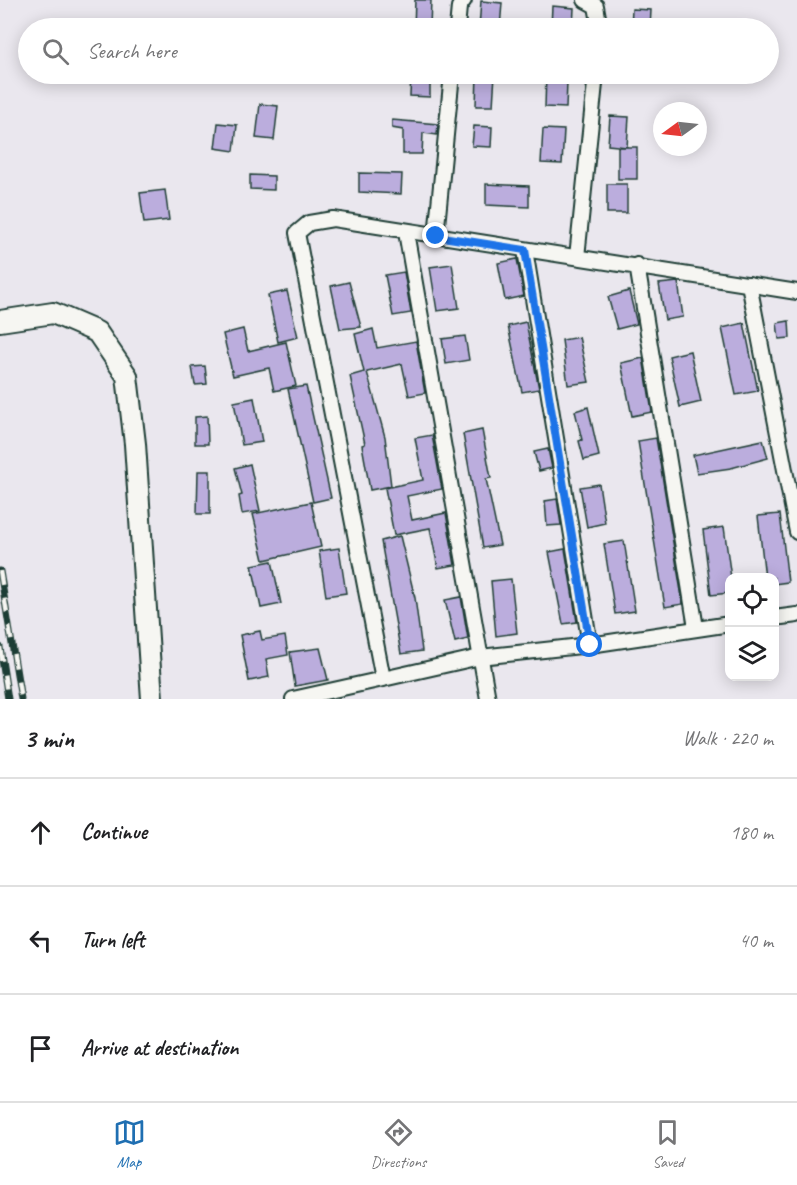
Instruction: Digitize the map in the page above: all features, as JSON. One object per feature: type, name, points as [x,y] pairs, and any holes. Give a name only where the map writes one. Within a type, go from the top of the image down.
[{"type":"main road","points":[[0,321],[53,313],[97,332],[127,376],[135,444],[152,699]]},
{"type":"street","points":[[458,18],[459,7],[464,0]]},
{"type":"street","points":[[585,0],[596,6],[598,18]]},
{"type":"street","points":[[436,236],[451,84]]},
{"type":"street","points":[[577,257],[595,84]]},
{"type":"street","points":[[383,679],[297,233],[309,224],[333,219],[406,232],[637,265],[797,292]]},
{"type":"street","points":[[406,232],[488,699]]},
{"type":"street","points":[[525,250],[590,645]]},
{"type":"street","points":[[637,265],[696,628]]},
{"type":"street","points":[[749,284],[797,532]]},
{"type":"street","points":[[779,617],[797,615]]},
{"type":"street","points":[[293,699],[480,657],[590,645],[725,624]]},
{"type":"building","points":[[415,0],[431,0],[430,18],[414,18]]},
{"type":"building","points":[[481,1],[502,3],[501,18],[480,18]]},
{"type":"building","points":[[552,6],[574,8],[574,18],[551,18]]},
{"type":"building","points":[[632,9],[651,10],[651,18],[632,18]]},
{"type":"building","points":[[411,84],[430,84],[430,97],[410,96]]},
{"type":"building","points":[[477,84],[494,84],[493,106],[476,106]]},
{"type":"building","points":[[546,84],[567,84],[566,108],[545,107]]},
{"type":"building","points":[[260,104],[278,106],[274,140],[256,138]]},
{"type":"building","points":[[610,116],[629,117],[627,147],[608,145]]},
{"type":"building","points":[[392,120],[438,124],[437,135],[423,133],[422,154],[403,154],[403,130],[392,128]]},
{"type":"building","points":[[218,123],[237,125],[234,151],[215,148]]},
{"type":"building","points":[[474,126],[492,127],[491,147],[472,146]]},
{"type":"building","points":[[543,129],[564,130],[562,164],[541,163]]},
{"type":"building","points":[[618,147],[637,147],[637,179],[618,179]]},
{"type":"building","points":[[359,173],[402,174],[401,194],[359,192]]},
{"type":"building","points":[[250,175],[274,176],[274,190],[250,189]]},
{"type":"building","points":[[486,184],[529,186],[529,207],[486,205]]},
{"type":"building","points":[[607,184],[627,184],[627,213],[607,213]]},
{"type":"building","points":[[165,190],[169,220],[144,223],[140,193]]},
{"type":"building","points":[[517,259],[524,296],[505,300],[498,263]]},
{"type":"building","points":[[452,264],[459,308],[437,311],[430,267]]},
{"type":"building","points":[[404,272],[411,313],[393,316],[385,275]]},
{"type":"building","points":[[349,282],[361,327],[340,329],[331,286]]},
{"type":"building","points":[[678,282],[683,317],[665,320],[659,284]]},
{"type":"building","points":[[287,291],[298,337],[278,342],[268,295]]},
{"type":"building","points":[[629,291],[637,324],[617,329],[608,297]]},
{"type":"building","points":[[789,321],[790,338],[779,339],[777,323]]},
{"type":"building","points":[[526,322],[539,389],[522,392],[508,326]]},
{"type":"building","points":[[744,323],[758,391],[736,395],[722,328]]},
{"type":"building","points":[[243,329],[248,351],[286,342],[296,386],[274,391],[269,368],[233,376],[223,334]]},
{"type":"building","points":[[373,329],[377,348],[416,341],[425,393],[409,396],[402,364],[367,372],[385,437],[391,486],[370,490],[362,445],[365,444],[350,376],[364,372],[355,334]]},
{"type":"building","points":[[465,336],[469,360],[446,364],[442,339]]},
{"type":"building","points":[[579,337],[589,382],[568,385],[562,340]]},
{"type":"building","points":[[690,351],[701,402],[680,407],[669,356]]},
{"type":"building","points":[[643,358],[652,412],[632,416],[621,363]]},
{"type":"building","points":[[205,366],[207,384],[195,385],[192,367]]},
{"type":"building","points":[[306,386],[331,498],[313,502],[288,389]]},
{"type":"building","points":[[254,398],[262,442],[242,445],[234,402]]},
{"type":"building","points":[[588,407],[599,456],[584,460],[575,411]]},
{"type":"building","points":[[207,416],[208,444],[195,444],[195,417]]},
{"type":"building","points":[[482,430],[491,478],[486,479],[500,545],[483,548],[463,434]]},
{"type":"building","points":[[432,435],[442,489],[407,496],[412,520],[446,513],[455,565],[438,568],[430,528],[394,535],[385,488],[423,480],[415,438]]},
{"type":"building","points":[[656,438],[683,604],[665,607],[638,441]]},
{"type":"building","points":[[763,440],[768,458],[731,468],[697,473],[693,455]]},
{"type":"building","points":[[548,449],[552,468],[539,471],[534,452]]},
{"type":"building","points":[[250,464],[260,511],[242,514],[239,496],[242,495],[235,468]]},
{"type":"building","points":[[198,471],[210,471],[210,514],[197,514]]},
{"type":"building","points":[[599,484],[605,523],[587,527],[580,487]]},
{"type":"building","points":[[557,499],[561,525],[547,526],[545,501]]},
{"type":"building","points":[[311,502],[321,547],[264,560],[253,514]]},
{"type":"building","points":[[780,514],[788,582],[779,583],[779,573],[764,573],[758,516]]},
{"type":"building","points":[[724,527],[730,573],[725,573],[725,593],[711,595],[703,530]]},
{"type":"building","points":[[400,536],[415,598],[422,651],[401,654],[381,541]]},
{"type":"building","points":[[624,541],[635,611],[615,614],[604,544]]},
{"type":"building","points":[[339,548],[346,593],[326,596],[319,551]]},
{"type":"building","points":[[565,549],[577,622],[563,624],[549,552]]},
{"type":"building","points":[[272,561],[281,604],[261,608],[252,565]]},
{"type":"building","points":[[511,579],[517,633],[496,636],[491,581]]},
{"type":"building","points":[[461,597],[468,639],[455,642],[445,600]]},
{"type":"building","points":[[260,631],[262,640],[285,636],[288,655],[266,659],[269,677],[249,681],[240,635]]},
{"type":"building","points":[[320,648],[328,680],[295,686],[290,652]]},
{"type":"railway","points":[[0,571],[21,699]]},
{"type":"railway","points":[[0,647],[8,699]]},
{"type":"route","points":[[436,236],[525,250],[590,645]]}]
